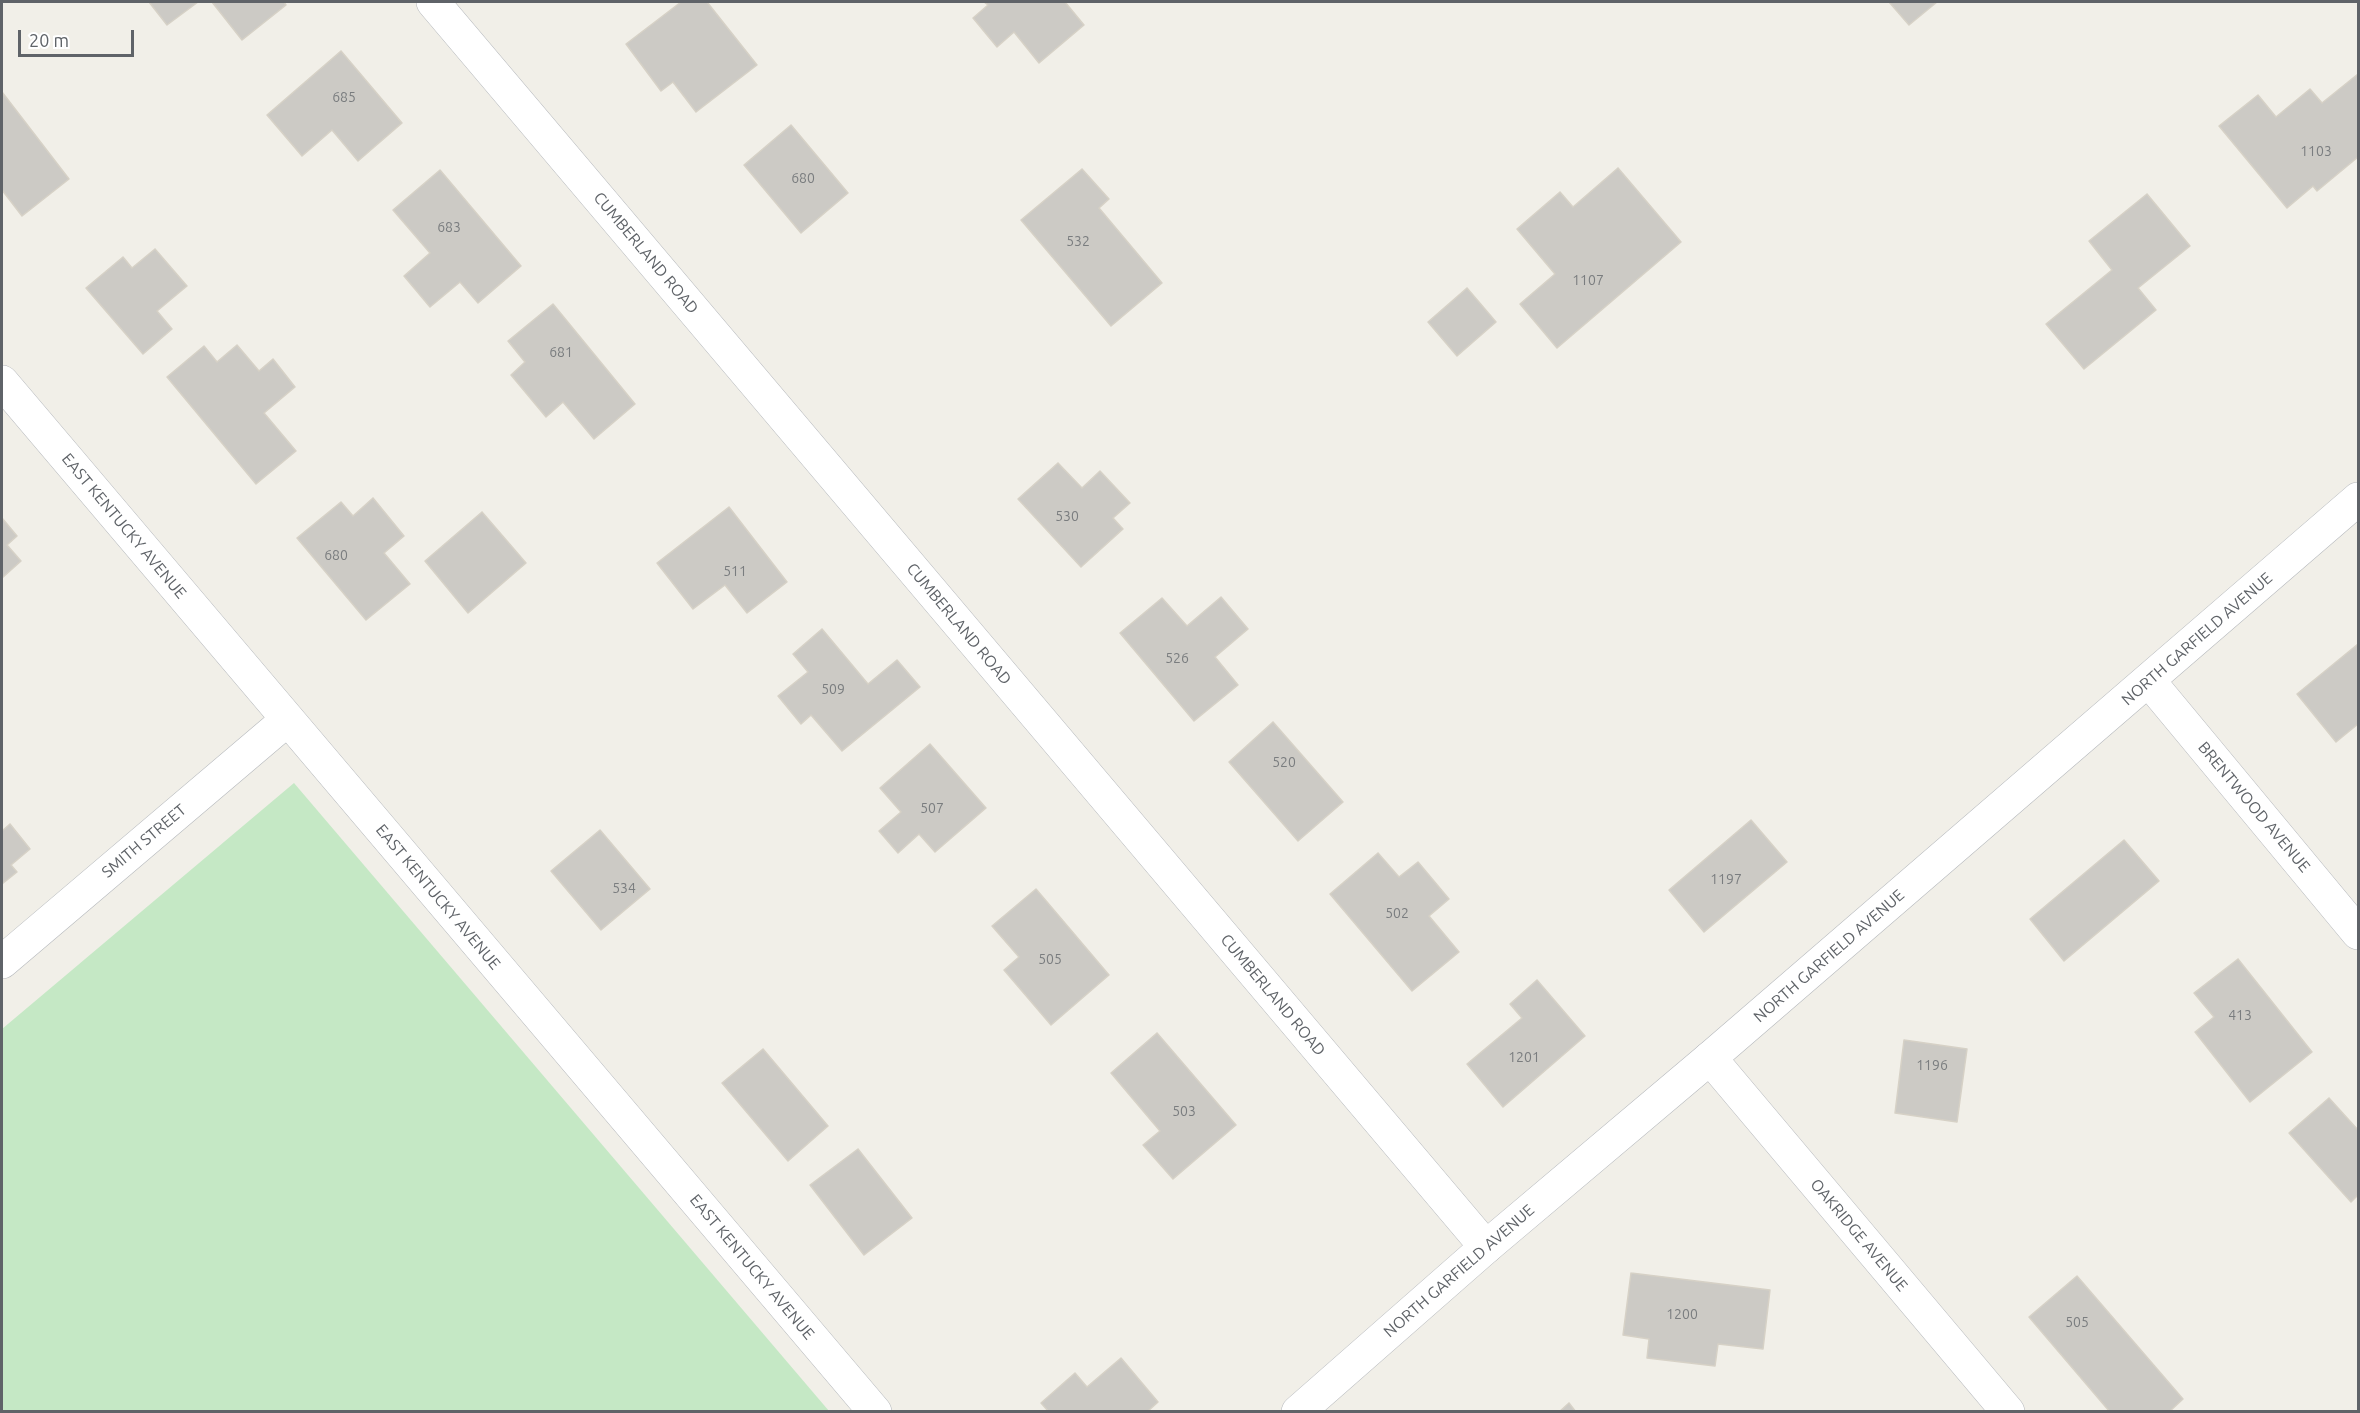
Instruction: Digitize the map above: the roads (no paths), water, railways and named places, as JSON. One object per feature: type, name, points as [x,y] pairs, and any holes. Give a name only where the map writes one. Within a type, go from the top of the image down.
[{"type":"street","name":"CUMBERLAND ROAD","points":[[433,2],[1486,1247]]},
{"type":"street","name":"EAST KENTUCKY AVENUE","points":[[2,382],[874,1412]]},
{"type":"street","name":"NORTH GARFIELD AVENUE","points":[[1298,1412],[1486,1247],[2149,681],[2358,498]]},
{"type":"street","name":"BRENTWOOD AVENUE","points":[[2149,681],[2358,933]]},
{"type":"street","name":"SMITH STREET","points":[[2,962],[287,720]]},
{"type":"street","name":"OAKRIDGE AVENUE","points":[[1710,1058],[2008,1412]]}]
